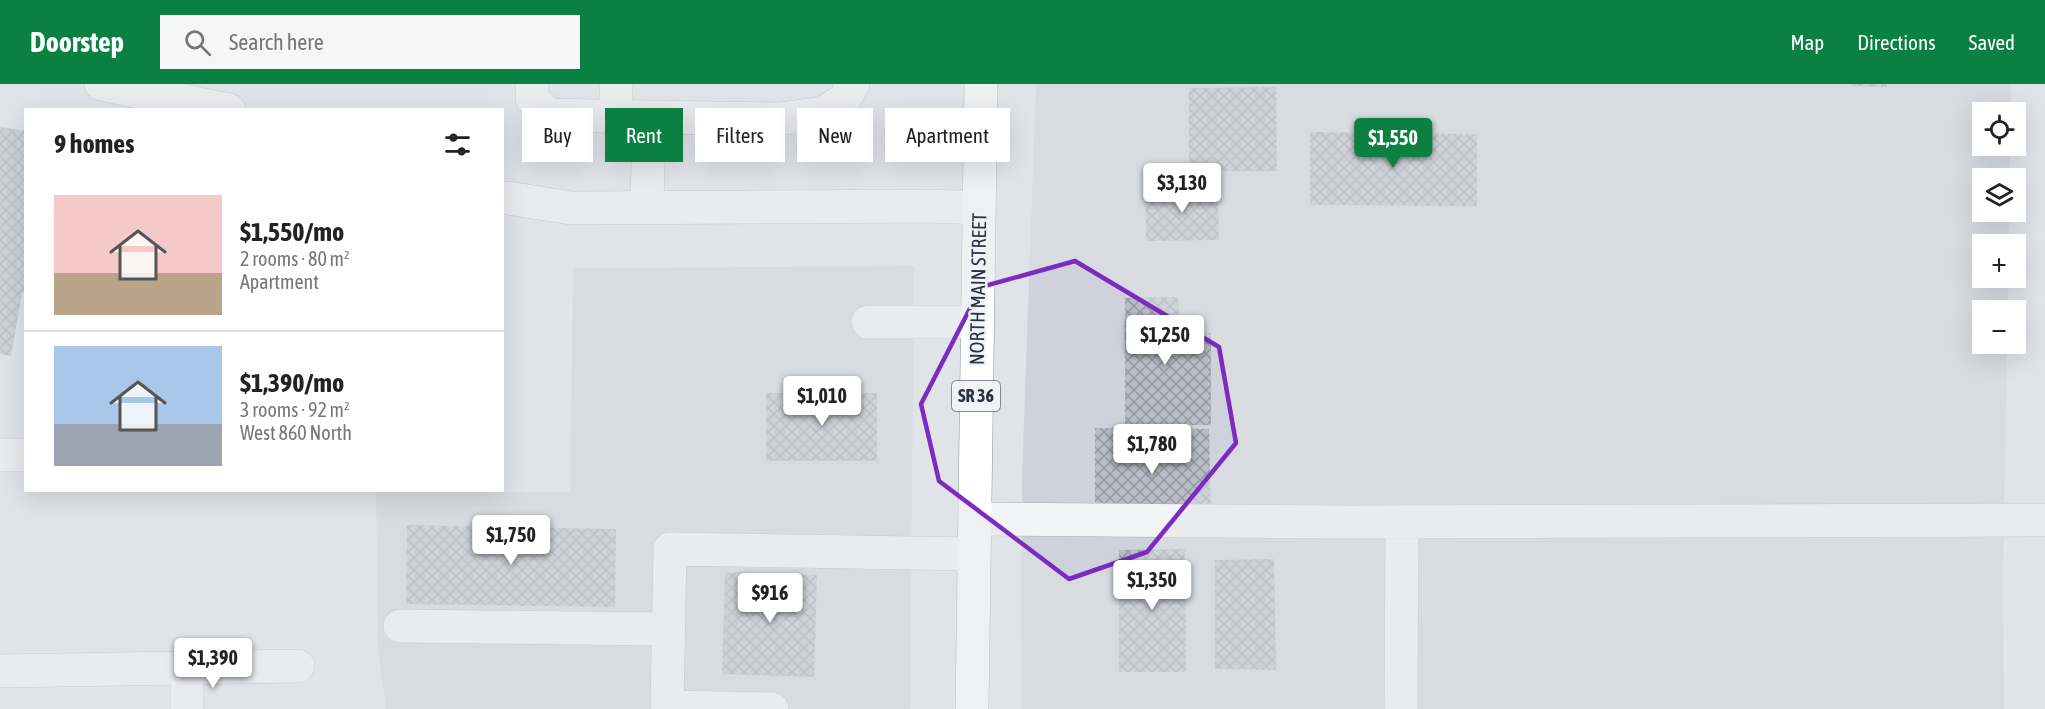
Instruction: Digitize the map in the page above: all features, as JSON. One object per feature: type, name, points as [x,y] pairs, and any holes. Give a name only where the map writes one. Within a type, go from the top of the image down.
[{"type":"highway","name":"NORTH MAIN STREET","points":[[972,709],[981,84]]},
{"type":"street","points":[[101,84],[219,108]]},
{"type":"street","points":[[532,84],[532,99],[548,115],[616,100],[632,108]]},
{"type":"street","points":[[683,118],[779,119],[824,113],[845,99],[853,84]]},
{"type":"street","points":[[647,208],[648,162]]},
{"type":"street","points":[[504,206],[979,208]]},
{"type":"street","points":[[868,322],[977,322]]},
{"type":"street","points":[[0,455],[24,455]]},
{"type":"street","points":[[975,519],[1402,522],[2045,520]]},
{"type":"street","points":[[1401,709],[1402,522]]},
{"type":"street","points":[[772,709],[667,707],[670,549],[974,554]]},
{"type":"street","points":[[400,626],[668,629]]},
{"type":"street","points":[[0,671],[298,666]]},
{"type":"street","points":[[187,668],[187,709]]},
{"type":"highlighted area","points":[[1075,261],[1219,347],[1236,443],[1147,552],[1069,579],[939,481],[921,404],[981,287]]},
{"type":"shaded area","points":[[1036,84],[2011,84],[2011,102],[1972,102],[1972,156],[2010,156],[2010,168],[1972,168],[1972,222],[2009,222],[2009,234],[1972,234],[1972,288],[2008,288],[2008,300],[1972,300],[1972,354],[2007,354],[2003,582],[2004,709],[1021,709],[1022,478]]},
{"type":"shaded area","points":[[914,266],[910,709],[386,709],[378,648],[376,492],[570,492],[573,268]]},
{"type":"building","points":[[1851,84],[1887,84],[1887,87],[1851,86]]},
{"type":"building","points":[[1276,87],[1277,171],[1189,171],[1189,88]]},
{"type":"building","points":[[0,127],[24,131],[24,293],[22,293],[11,356],[0,354]]},
{"type":"building","points":[[1310,132],[1477,134],[1477,206],[1310,205]]},
{"type":"building","points":[[1145,187],[1218,187],[1219,240],[1146,241]]},
{"type":"building","points":[[1178,297],[1180,331],[1211,333],[1211,425],[1125,425],[1125,298]]},
{"type":"building","points":[[766,393],[877,393],[877,461],[766,461]]},
{"type":"building","points":[[1095,428],[1209,429],[1211,521],[1095,520]]},
{"type":"building","points":[[407,525],[616,529],[615,607],[406,604]]},
{"type":"building","points":[[1185,549],[1186,672],[1119,672],[1119,550]]},
{"type":"building","points":[[1274,559],[1276,670],[1215,669],[1215,560]]},
{"type":"building","points":[[725,572],[817,575],[814,677],[722,674]]}]
